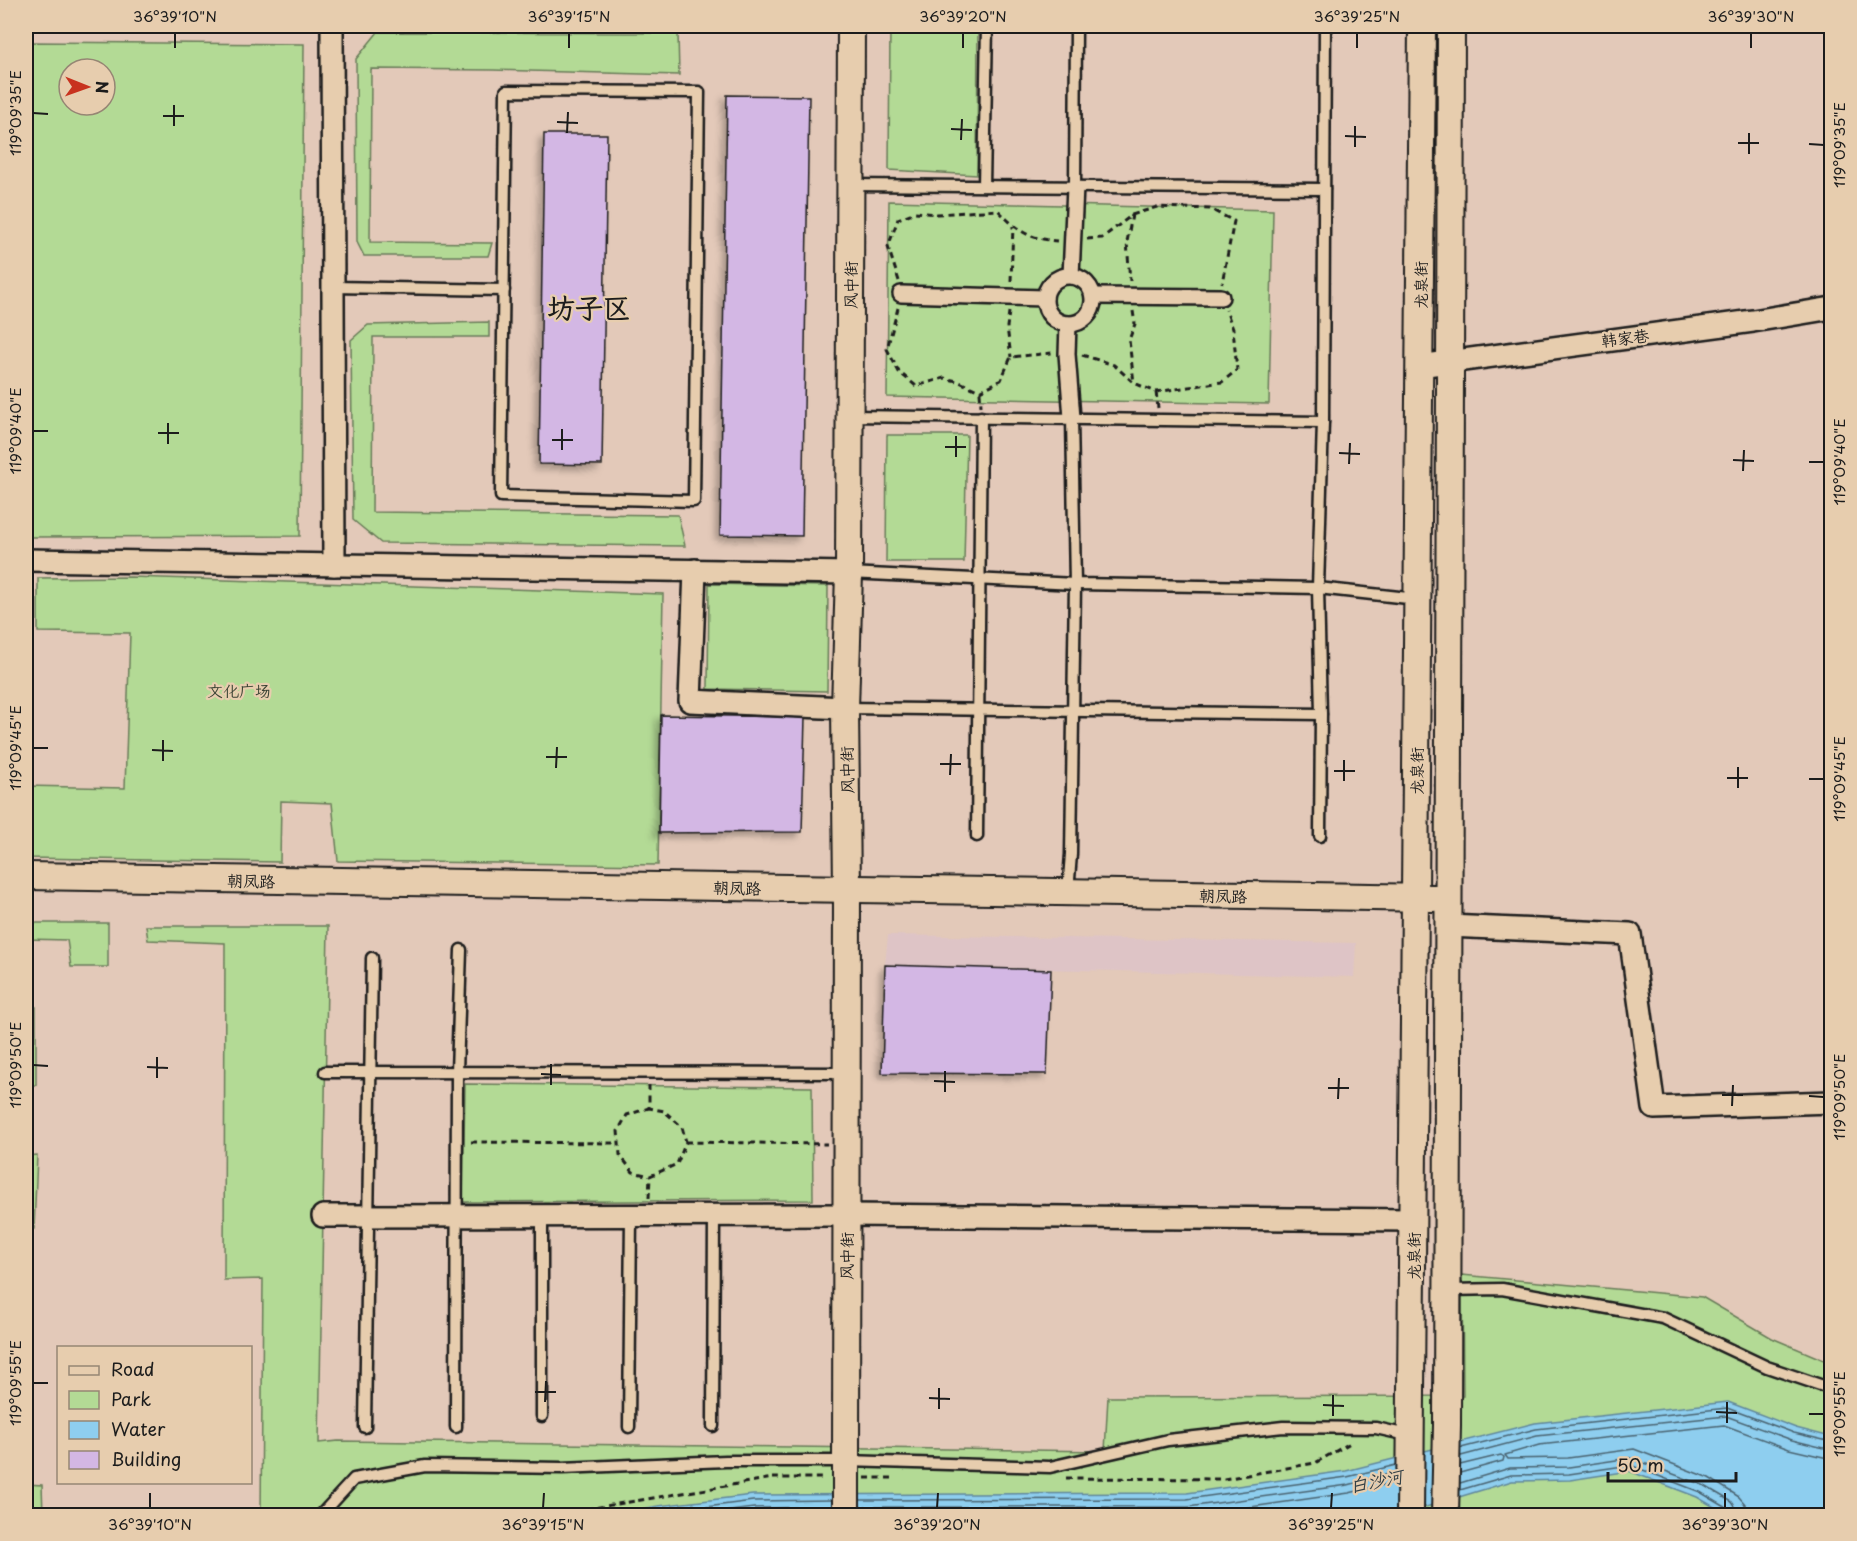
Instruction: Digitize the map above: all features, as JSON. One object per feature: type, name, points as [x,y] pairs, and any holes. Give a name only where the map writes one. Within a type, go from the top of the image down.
[{"type":"street","points":[[332,26],[334,565]]},
{"type":"street","name":"风中街","points":[[846,1515],[845,708],[849,573],[851,26]]},
{"type":"street","name":"龙泉街","points":[[1410,1515],[1422,26]]},
{"type":"street","name":"龙泉街","points":[[1445,1515],[1448,1290],[1451,26]]},
{"type":"street","points":[[1071,276],[1075,187]]},
{"type":"street","points":[[1071,276],[1086,282],[1093,296],[1093,303],[1082,321],[1068,324],[1054,318],[1046,306],[1045,298],[1047,290],[1057,279],[1071,276]]},
{"type":"street","points":[[901,294],[1045,298]]},
{"type":"street","points":[[1093,296],[1221,297]]},
{"type":"street","name":"韩家巷","points":[[1419,366],[1450,360],[1754,321],[1832,308]]},
{"type":"street","points":[[1068,324],[1067,354],[1072,417]]},
{"type":"street","points":[[26,560],[849,573]]},
{"type":"street","points":[[695,570],[690,701],[845,708]]},
{"type":"street","name":"朝凤路","points":[[26,876],[1448,898]]},
{"type":"street","points":[[1448,926],[1630,934],[1654,1108],[1832,1102]]},
{"type":"street","points":[[323,1216],[846,1215],[1413,1220]]},
{"type":"lane","points":[[984,186],[987,26]]},
{"type":"lane","points":[[1075,187],[1076,26]]},
{"type":"lane","points":[[1320,836],[1321,714],[1318,588],[1323,422],[1325,26]]},
{"type":"lane","points":[[506,91],[699,92],[694,501],[501,495],[504,290],[506,91]]},
{"type":"lane","points":[[850,185],[1324,189]]},
{"type":"lane","points":[[333,287],[504,290]]},
{"type":"lane","points":[[849,416],[1072,417],[1323,422]]},
{"type":"lane","points":[[977,836],[981,417]]},
{"type":"lane","points":[[1068,892],[1071,854],[1075,584],[1072,417]]},
{"type":"lane","points":[[849,573],[1075,584],[1318,588],[1418,598]]},
{"type":"lane","points":[[845,708],[1321,714]]},
{"type":"lane","points":[[456,1428],[455,1215],[461,950]]},
{"type":"lane","points":[[365,1427],[372,958]]},
{"type":"lane","points":[[325,1072],[847,1073]]},
{"type":"lane","points":[[542,1215],[542,1416]]},
{"type":"lane","points":[[629,1427],[631,1215]]},
{"type":"lane","points":[[713,1426],[714,1215]]},
{"type":"lane","points":[[1448,1290],[1502,1288],[1663,1318],[1767,1367],[1832,1389]]},
{"type":"lane","points":[[320,1515],[354,1479],[425,1466],[562,1468],[726,1461],[1050,1467],[1168,1440],[1283,1427],[1376,1428],[1412,1437]]},
{"type":"path","points":[[648,1071],[649,1108]]},
{"type":"path","points":[[649,1108],[664,1111],[682,1127],[686,1142],[677,1164],[650,1176],[633,1172],[620,1155],[618,1131],[627,1115],[649,1108]]},
{"type":"path","points":[[464,1142],[619,1143]]},
{"type":"path","points":[[686,1142],[847,1144]]},
{"type":"shaded area","points":[[888,935],[1356,943],[1354,977],[885,965]]},
{"type":"green space","points":[[890,26],[978,26],[977,175],[889,170]]},
{"type":"green space","points":[[378,32],[678,33],[679,75],[371,69],[370,242],[492,243],[488,256],[364,256],[357,242],[356,59]]},
{"type":"green space","points":[[26,42],[304,44],[300,536],[26,537]]},
{"type":"green space","points":[[889,201],[1273,210],[1269,404],[887,397]]},
{"type":"green space","points":[[489,322],[489,337],[373,337],[372,512],[678,515],[685,546],[381,543],[353,520],[351,340],[368,325]]},
{"type":"green space","points":[[887,435],[967,435],[964,562],[886,562]]},
{"type":"green space","name":"文化广场","points":[[131,577],[663,594],[658,865],[338,861],[332,803],[281,801],[280,862],[26,858],[26,786],[125,788],[130,633],[38,632],[38,578]]},
{"type":"green space","points":[[709,584],[828,586],[827,691],[708,689]]},
{"type":"green space","points":[[26,923],[108,923],[108,967],[71,967],[67,940],[26,939]]},
{"type":"green space","points":[[146,926],[328,926],[319,1443],[338,1441],[1105,1451],[1108,1397],[1463,1396],[1462,1275],[1702,1297],[1772,1338],[1831,1363],[1831,1515],[261,1515],[263,1279],[224,1280],[225,943],[148,940]]},
{"type":"green space","points":[[26,1007],[36,1007],[36,1085],[26,1085]]},
{"type":"green space","points":[[465,1084],[812,1087],[813,1200],[463,1202]]},
{"type":"green space","points":[[37,1155],[34,1229],[26,1229],[26,1156]]},
{"type":"green space","points":[[26,1484],[42,1485],[43,1515],[26,1515]]},
{"type":"water","name":"白沙河","points":[[1728,1402],[1796,1428],[1831,1437],[1831,1515],[1728,1515],[1697,1497],[1629,1471],[1570,1480],[1512,1481],[1396,1516],[600,1516],[658,1506],[753,1495],[1187,1493],[1346,1471],[1535,1423]]},
{"type":"building","points":[[727,95],[809,96],[802,536],[720,535]]},
{"type":"building","points":[[544,134],[607,134],[602,465],[539,464]]},
{"type":"building","points":[[661,715],[805,717],[802,832],[659,833]]},
{"type":"building","points":[[885,965],[1051,970],[1047,1074],[882,1073]]},
{"type":"district","name":"坊子区","points":[[589,306]]}]
